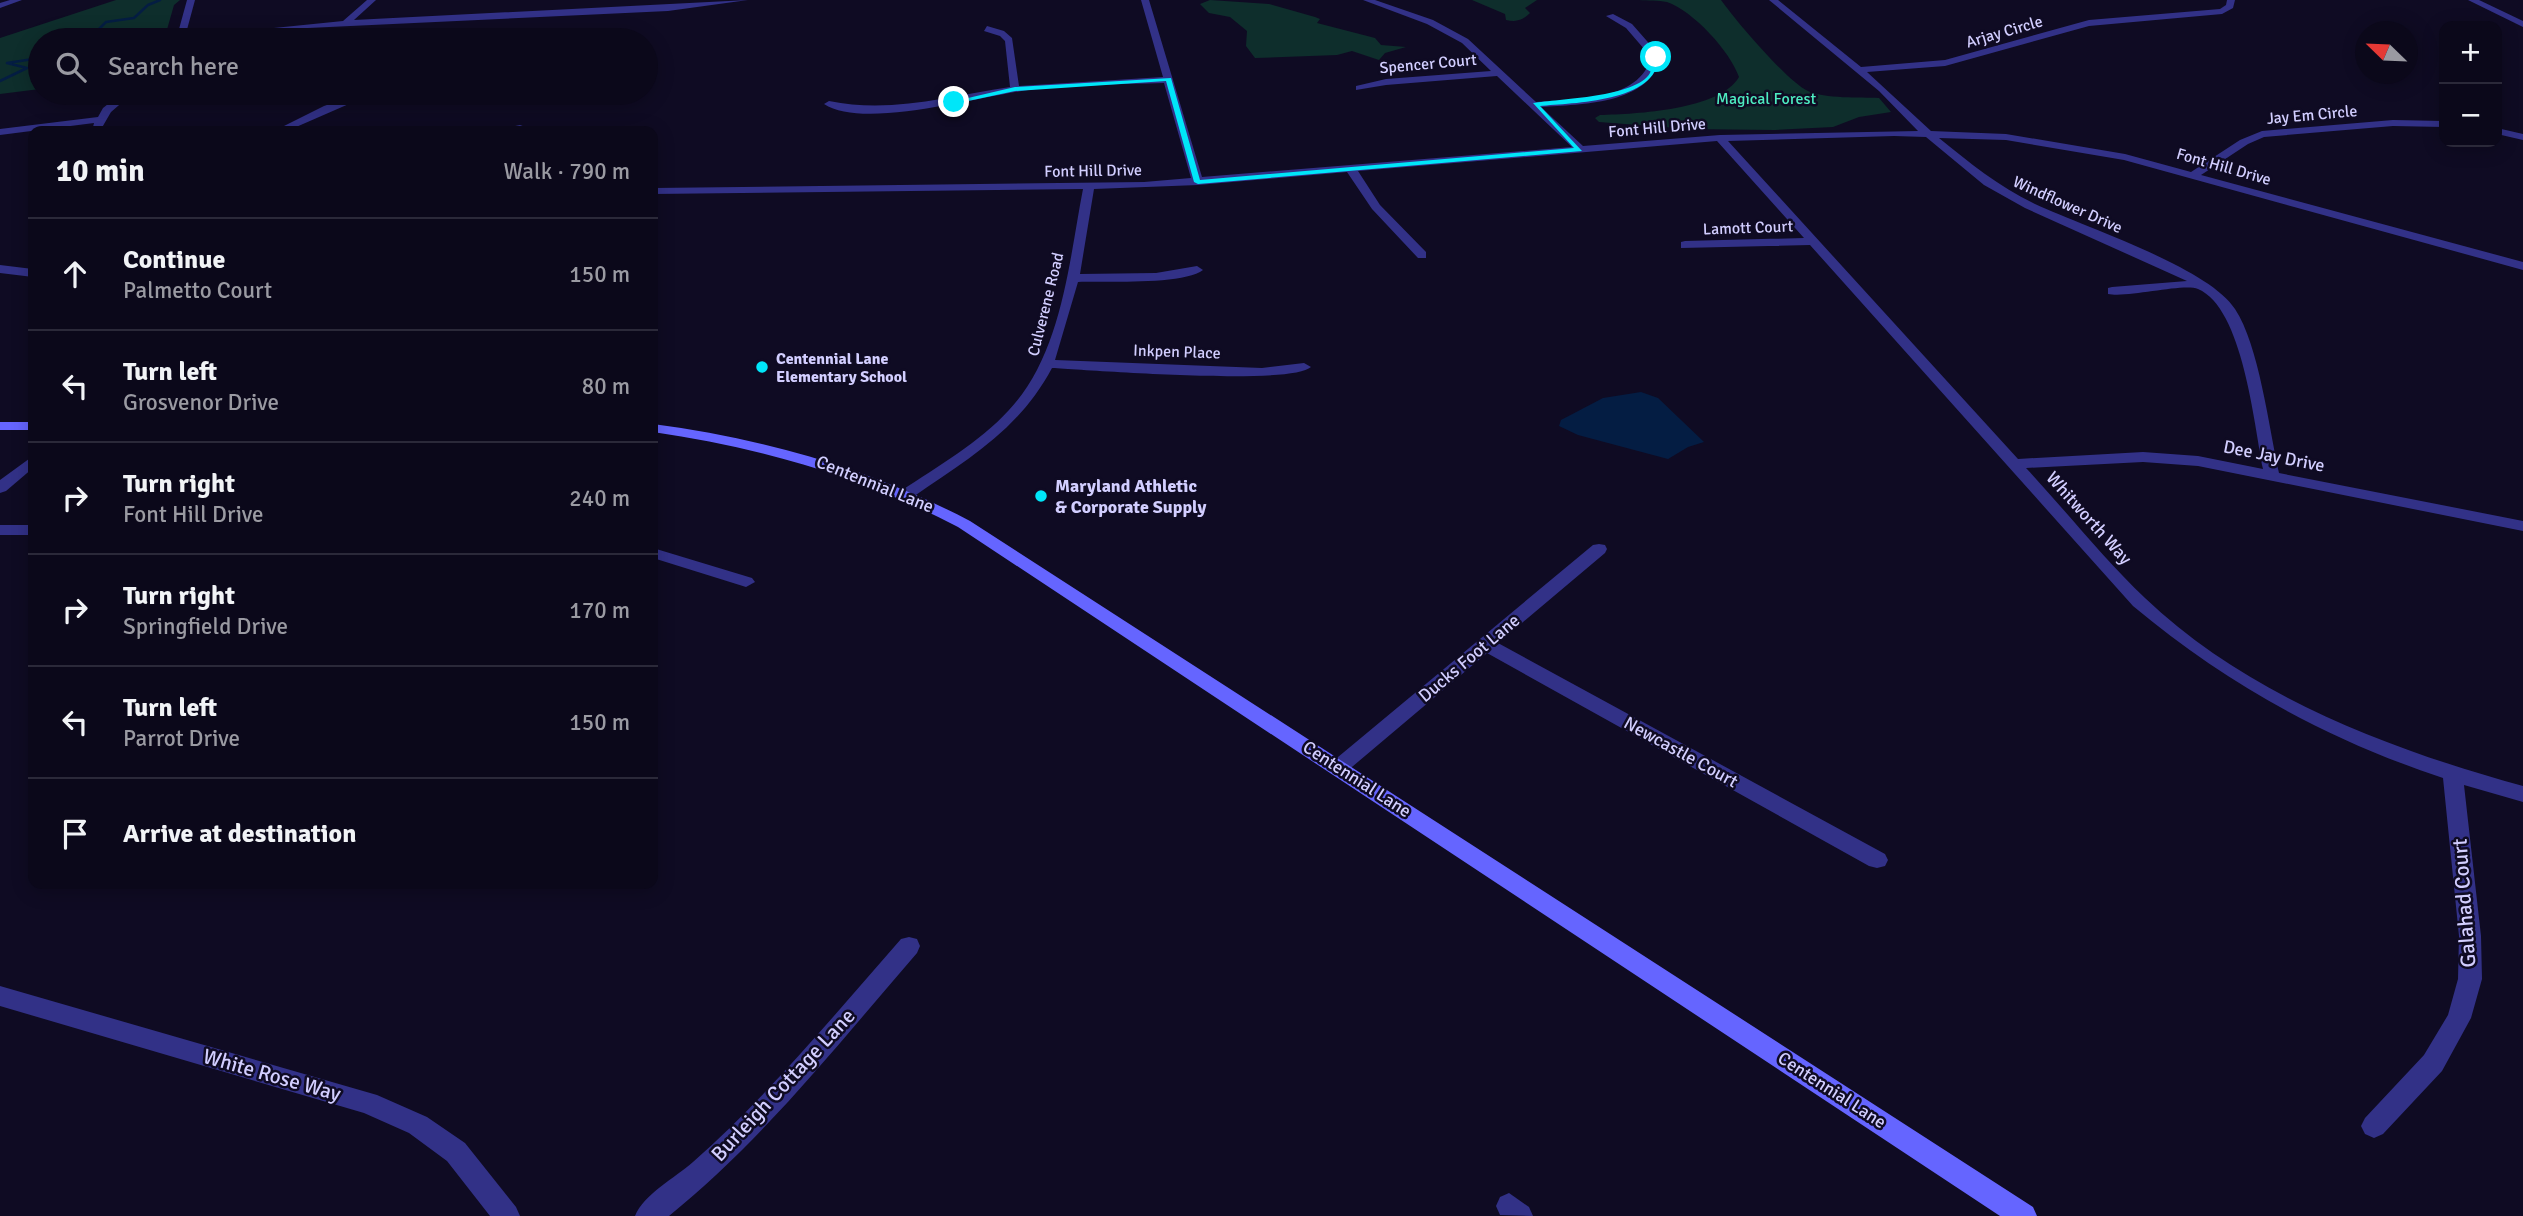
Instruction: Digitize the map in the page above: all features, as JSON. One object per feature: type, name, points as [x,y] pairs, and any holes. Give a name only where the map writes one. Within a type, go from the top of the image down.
[{"type":"street","points":[[0,6],[18,0]]},
{"type":"street","points":[[183,28],[191,0]]},
{"type":"street","points":[[346,23],[372,0]]},
{"type":"street","points":[[277,28],[668,8],[744,0]]},
{"type":"street","points":[[1145,0],[1198,182]]},
{"type":"street","points":[[1367,0],[1410,14],[1449,32],[1477,50],[1580,149]]},
{"type":"street","name":"Windflower Drive","points":[[1773,0],[1860,70],[1926,132],[1987,183],[2005,194],[2168,266],[2201,284],[2229,309],[2242,335],[2272,475]]},
{"type":"street","name":"Arjay Circle","points":[[1860,70],[1945,63],[2089,23],[2222,11],[2230,6],[2231,0]]},
{"type":"street","points":[[2472,0],[2523,24]]},
{"type":"street","points":[[1535,105],[1596,98],[1624,91],[1648,79],[1654,72],[1656,57],[1629,26],[1610,16]]},
{"type":"street","points":[[987,29],[1005,35],[1010,43],[1011,73],[1015,89]]},
{"type":"street","name":"Spencer Court","points":[[1359,88],[1386,82],[1500,73]]},
{"type":"street","points":[[829,104],[860,109],[927,106],[1015,89],[1169,79]]},
{"type":"street","points":[[97,126],[117,105]]},
{"type":"street","points":[[290,126],[334,105]]},
{"type":"street","name":"Jay Em Circle","points":[[2194,174],[2244,142],[2262,134],[2393,123],[2439,124]]},
{"type":"street","points":[[0,132],[28,130]]},
{"type":"street","name":"Font Hill Drive","points":[[658,191],[1089,186],[1198,182],[1720,138],[1926,132],[2006,137],[2063,145],[2194,174],[2523,266]]},
{"type":"street","points":[[2502,132],[2523,136]]},
{"type":"street","name":"Whitworth Way","points":[[1720,138],[2139,602],[2188,644],[2271,697],[2325,725],[2453,775],[2523,794]]},
{"type":"street","points":[[1351,169],[1376,207],[1422,255]]},
{"type":"street","name":"Culverene Road","points":[[907,494],[1015,414],[1036,387],[1048,363],[1071,278],[1089,186]]},
{"type":"street","name":"Lamott Court","points":[[1685,245],[1811,240]]},
{"type":"street","points":[[0,269],[28,273]]},
{"type":"street","points":[[1071,278],[1172,276],[1197,270]]},
{"type":"street","points":[[0,281],[18,272]]},
{"type":"street","points":[[2112,291],[2201,284]]},
{"type":"street","name":"Inkpen Place","points":[[1048,363],[1262,373],[1304,367]]},
{"type":"street","points":[[0,426],[28,426]]},
{"type":"street","name":"Centennial Lane","points":[[658,429],[772,448],[842,468],[907,494],[964,524],[2024,1216]]},
{"type":"street","name":"Dee Jay Drive","points":[[2013,464],[2169,458],[2272,475],[2523,526]]},
{"type":"street","points":[[0,488],[28,465]]},
{"type":"street","points":[[0,530],[28,530]]},
{"type":"street","name":"Ducks Foot Lane","points":[[1339,767],[1599,549]]},
{"type":"street","points":[[658,557],[746,582]]},
{"type":"street","name":"Newcastle Court","points":[[1485,644],[1877,860]]},
{"type":"street","name":"Galahad Court","points":[[2374,1126],[2432,1063],[2459,1018],[2470,979],[2470,936],[2453,775]]},
{"type":"street","name":"Burleigh Cottage Lane","points":[[648,1216],[721,1155],[909,946]]},
{"type":"street","name":"White Rose Way","points":[[0,996],[380,1109],[418,1125],[456,1152],[507,1216]]},
{"type":"green space","points":[[116,0],[180,0],[174,5],[167,28],[31,28]]},
{"type":"green space","points":[[1210,0],[1269,4],[1320,19],[1317,23],[1375,38],[1381,45],[1406,47],[1385,53],[1379,60],[1352,51],[1337,55],[1255,58],[1246,46],[1247,31],[1230,17],[1209,13],[1200,4]]},
{"type":"green space","points":[[1472,0],[1537,0],[1525,8],[1530,13],[1527,16],[1513,21],[1506,20],[1505,14]]},
{"type":"green space","name":"Magical Forest","points":[[1639,0],[1721,0],[1762,50],[1788,76],[1808,91],[1843,97],[1879,98],[1891,112],[1859,117],[1833,127],[1775,130],[1690,129],[1599,122],[1595,118],[1600,115],[1655,111],[1696,103],[1729,88],[1739,77],[1719,44],[1688,14],[1667,2]]},
{"type":"green space","points":[[28,29],[28,90],[0,94],[0,38]]},
{"type":"water","points":[[1641,392],[1658,398],[1704,442],[1688,447],[1668,459],[1578,435],[1559,426],[1561,420],[1603,398]]},
{"type":"waterway","points":[[100,28],[106,22],[134,18],[148,5],[160,0]]},
{"type":"waterway","points":[[0,81],[27,68],[7,63],[28,60]]},
{"type":"place","name":"Centennial Lane Elementary School","points":[[762,367]]},
{"type":"place","name":"Maryland Athletic & Corporate Supply","points":[[1041,496]]},
{"type":"route","points":[[954,102],[1015,89],[1169,79],[1198,182],[1580,149],[1535,105],[1578,101],[1624,91],[1648,79],[1654,72],[1656,57]]}]
